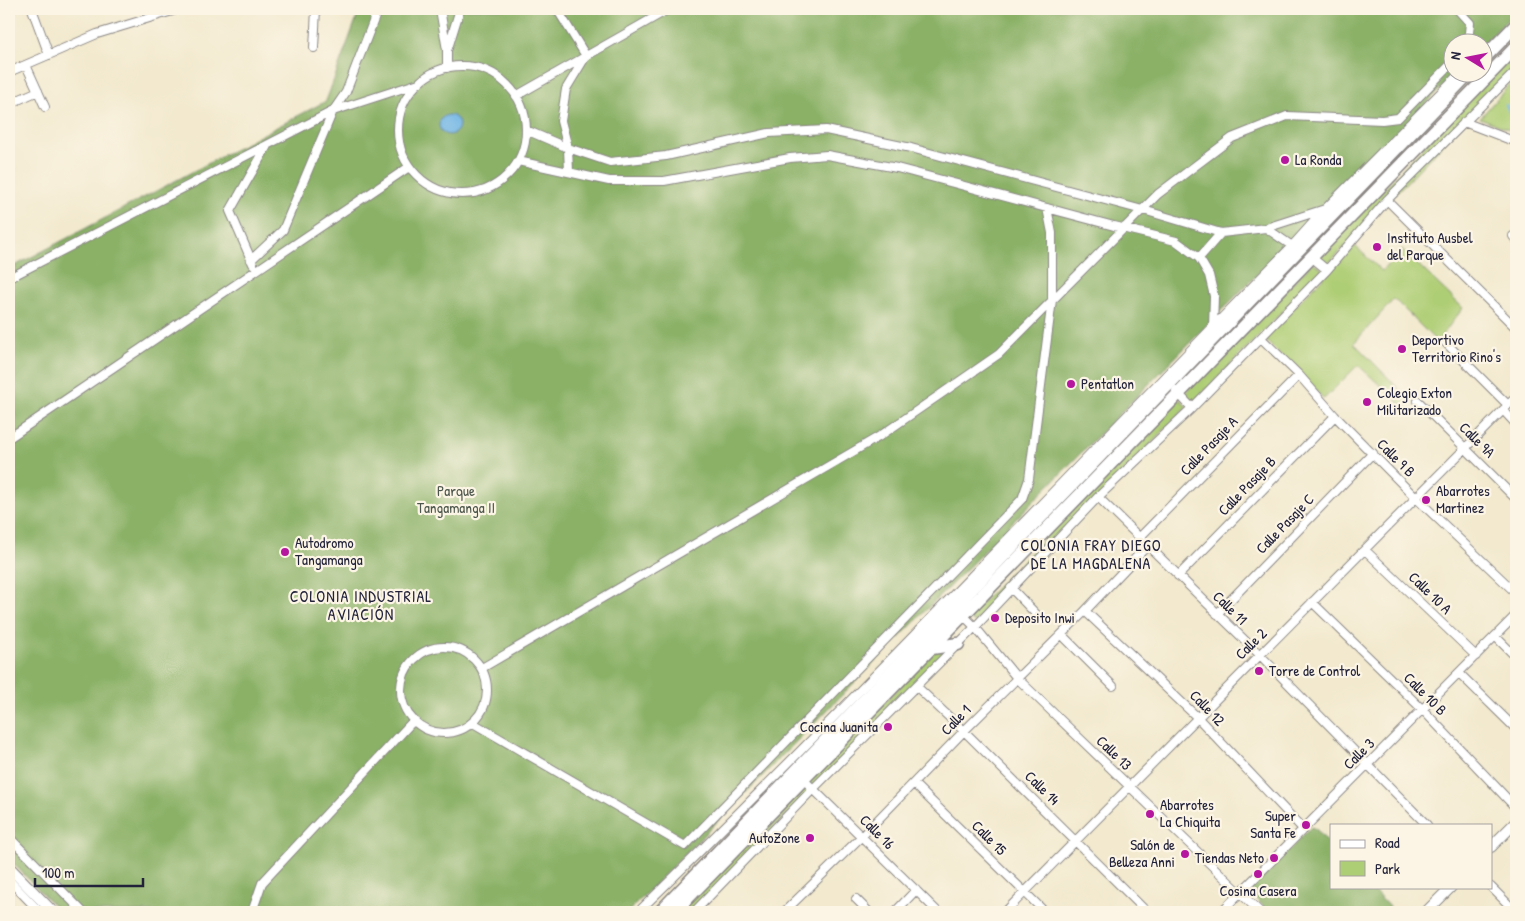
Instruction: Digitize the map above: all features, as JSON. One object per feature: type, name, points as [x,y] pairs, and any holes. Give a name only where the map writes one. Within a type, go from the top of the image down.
[{"type":"main road","points":[[1492,50],[1516,25]]},
{"type":"main road","points":[[660,912],[736,833],[799,775],[839,727],[959,611],[1011,567],[1516,47]]},
{"type":"main road","points":[[839,727],[932,648],[998,555],[1211,342],[1349,192],[1459,82]]},
{"type":"main road","points":[[932,648],[958,644]]},
{"type":"main road","points":[[678,911],[718,868],[736,833]]},
{"type":"street","points":[[32,9],[49,55]]},
{"type":"street","points":[[9,72],[96,34],[179,9]]},
{"type":"street","points":[[314,48],[316,9]]},
{"type":"street","points":[[251,260],[283,230],[334,111],[346,92],[378,9]]},
{"type":"street","points":[[440,9],[447,50],[447,68]]},
{"type":"street","points":[[447,50],[460,9]]},
{"type":"street","points":[[557,9],[586,56]]},
{"type":"street","points":[[516,96],[669,9]]},
{"type":"street","points":[[1457,9],[1470,23],[1469,32]]},
{"type":"street","points":[[1492,42],[1516,19]]},
{"type":"street","points":[[568,172],[568,148],[561,121],[566,89],[586,56]]},
{"type":"street","points":[[26,65],[45,107]]},
{"type":"street","points":[[9,278],[334,111],[420,82],[432,74],[447,68],[470,66],[481,69],[500,80],[516,96],[523,112],[526,130],[522,151],[509,174],[481,192],[464,194],[447,193],[432,187],[418,177],[402,153],[398,138],[398,123],[406,101],[420,82]]},
{"type":"street","points":[[694,912],[856,745],[958,644],[1098,497],[1192,408],[1327,270],[1387,200],[1516,71]]},
{"type":"street","points":[[482,668],[880,436],[999,354],[1158,194],[1232,138],[1287,116],[1382,120],[1398,118],[1442,73]]},
{"type":"street","points":[[1439,100],[1453,82]]},
{"type":"street","points":[[9,104],[38,91]]},
{"type":"street","points":[[1464,122],[1516,142]]},
{"type":"street","points":[[526,130],[568,148],[610,162],[666,156],[769,132],[826,130],[911,148],[1144,210],[1221,233],[1266,228],[1326,208],[1349,192]]},
{"type":"street","points":[[256,271],[230,211],[268,145]]},
{"type":"street","points":[[518,161],[609,181],[664,181],[790,158],[827,155],[897,168],[1176,241],[1199,258],[1209,275],[1214,296],[1211,342]]},
{"type":"street","points":[[9,438],[410,167]]},
{"type":"street","points":[[1387,200],[1516,328]]},
{"type":"street","points":[[473,723],[685,846],[1022,499],[1029,479],[1052,300],[1052,233],[1047,208]]},
{"type":"street","points":[[638,912],[736,833],[839,727],[1213,327],[1295,249],[1326,208]]},
{"type":"street","points":[[1266,228],[1295,249],[1312,257],[1327,270]]},
{"type":"street","points":[[1199,258],[1221,233]]},
{"type":"street","name":"Calle 9 B","points":[[1260,338],[1298,374],[1335,416],[1416,497],[1516,593]]},
{"type":"street","points":[[1445,342],[1505,408],[1516,424]]},
{"type":"street","name":"Calle Pasaje A","points":[[1140,537],[1298,374]]},
{"type":"street","points":[[1169,384],[1192,408]]},
{"type":"street","name":"Calle 2","points":[[1005,912],[1025,894],[1197,717],[1516,397]]},
{"type":"street","name":"Calle 9A","points":[[1418,401],[1516,499]]},
{"type":"street","name":"Calle Pasaje B","points":[[1178,576],[1335,416]]},
{"type":"street","name":"Calle Pasaje C","points":[[1217,614],[1373,453]]},
{"type":"street","name":"Calle 11","points":[[1098,497],[1260,655],[1426,824]]},
{"type":"street","name":"Calle 1","points":[[784,912],[1086,611],[1147,546]]},
{"type":"street","name":"Calle 10 A","points":[[1365,550],[1476,656]]},
{"type":"street","points":[[998,555],[1021,577]]},
{"type":"street","points":[[1011,588],[1036,614]]},
{"type":"street","name":"Calle 10 B","points":[[1312,602],[1422,709],[1516,808]]},
{"type":"street","name":"Calle 13","points":[[959,611],[975,626],[1017,678],[1260,912]]},
{"type":"street","name":"Calle 12","points":[[1086,611],[1197,717],[1303,828]]},
{"type":"street","name":"Calle 3","points":[[1221,912],[1516,615]]},
{"type":"street","points":[[1062,635],[1113,686]]},
{"type":"street","points":[[1495,636],[1516,657]]},
{"type":"street","points":[[448,646],[460,649],[471,655],[482,668],[488,688],[486,701],[482,713],[473,723],[456,732],[445,734],[433,733],[413,721],[406,711],[401,698],[401,684],[405,671],[413,659],[424,651],[448,646]]},
{"type":"street","points":[[1459,673],[1516,730]]},
{"type":"street","name":"Calle 14","points":[[916,686],[1147,912]]},
{"type":"street","points":[[252,912],[262,883],[413,721]]},
{"type":"street","points":[[839,727],[856,745]]},
{"type":"street","name":"Calle 16","points":[[799,775],[938,912]]},
{"type":"street","name":"Calle 15","points":[[914,784],[1045,912]]},
{"type":"street","points":[[1492,846],[1514,828]]},
{"type":"street","points":[[736,833],[753,851]]},
{"type":"street","points":[[9,838],[83,912]]},
{"type":"street","points":[[9,868],[54,912]]},
{"type":"street","points":[[718,868],[727,878]]},
{"type":"street","points":[[9,880],[40,912]]},
{"type":"street","points":[[1426,912],[1450,888]]},
{"type":"street","points":[[1492,888],[1516,912]]},
{"type":"street","points":[[895,912],[916,890]]},
{"type":"street","points":[[856,899],[869,912]]},
{"type":"green space","name":"Parque Tangamanga II","points":[[360,9],[1516,9],[1492,36],[1492,32],[1442,32],[1442,82],[1447,82],[628,912],[60,912],[9,859],[9,269],[326,101]]},
{"type":"green space","points":[[1516,47],[1516,68],[1327,265],[1319,259],[1483,82],[1492,82],[1492,73]]},
{"type":"green space","points":[[1516,77],[1516,132],[1480,118]]},
{"type":"green space","points":[[1355,246],[1382,271],[1402,249],[1463,308],[1437,342],[1394,299],[1354,343],[1410,400],[1405,408],[1358,365],[1324,399],[1263,338]]},
{"type":"green space","points":[[1313,262],[1323,270],[1190,406],[1183,395]]},
{"type":"green space","points":[[1180,399],[1187,407],[1022,575],[1016,568]]},
{"type":"green space","points":[[1012,571],[1019,578],[974,623],[969,617]]},
{"type":"green space","points":[[950,648],[691,912],[680,912],[936,650]]},
{"type":"green space","points":[[1311,827],[1316,829],[1330,845],[1330,888],[1371,888],[1394,912],[1269,912],[1249,892]]},
{"type":"water","points":[[449,115],[456,118],[459,125],[456,132],[449,135],[442,132],[439,125],[442,118]]},
{"type":"waterway","points":[[1506,105],[1511,116],[1516,117]]},
{"type":"place","name":"La Ronda","points":[[1285,160]]},
{"type":"place","name":"Instituto Ausbel del Parque","points":[[1377,247]]},
{"type":"place","name":"Deportivo Territorio Rino's","points":[[1402,349]]},
{"type":"place","name":"Pentatlon","points":[[1071,384]]},
{"type":"place","name":"Colegio Exton Militarizado","points":[[1367,402]]},
{"type":"place","name":"Abarrotes Martinez","points":[[1426,500]]},
{"type":"place","name":"Autodromo Tangamanga","points":[[285,552]]},
{"type":"place","name":"Deposito Inwi","points":[[995,618]]},
{"type":"place","name":"Torre de Control","points":[[1259,671]]},
{"type":"place","name":"Cocina Juanita","points":[[888,727]]},
{"type":"place","name":"Abarrotes La Chiquita","points":[[1150,814]]},
{"type":"place","name":"Super Santa Fe","points":[[1306,825]]},
{"type":"place","name":"AutoZone","points":[[810,838]]},
{"type":"place","name":"Salón de Belleza Anni","points":[[1185,854]]},
{"type":"place","name":"Tiendas Neto","points":[[1274,858]]},
{"type":"place","name":"Cosina Casera","points":[[1258,874]]},
{"type":"district","name":"COLONIA FRAY DIEGO DE LA MAGDALENA","points":[[1091,554]]},
{"type":"district","name":"COLONIA INDUSTRIAL AVIACIÓN","points":[[361,605]]}]
